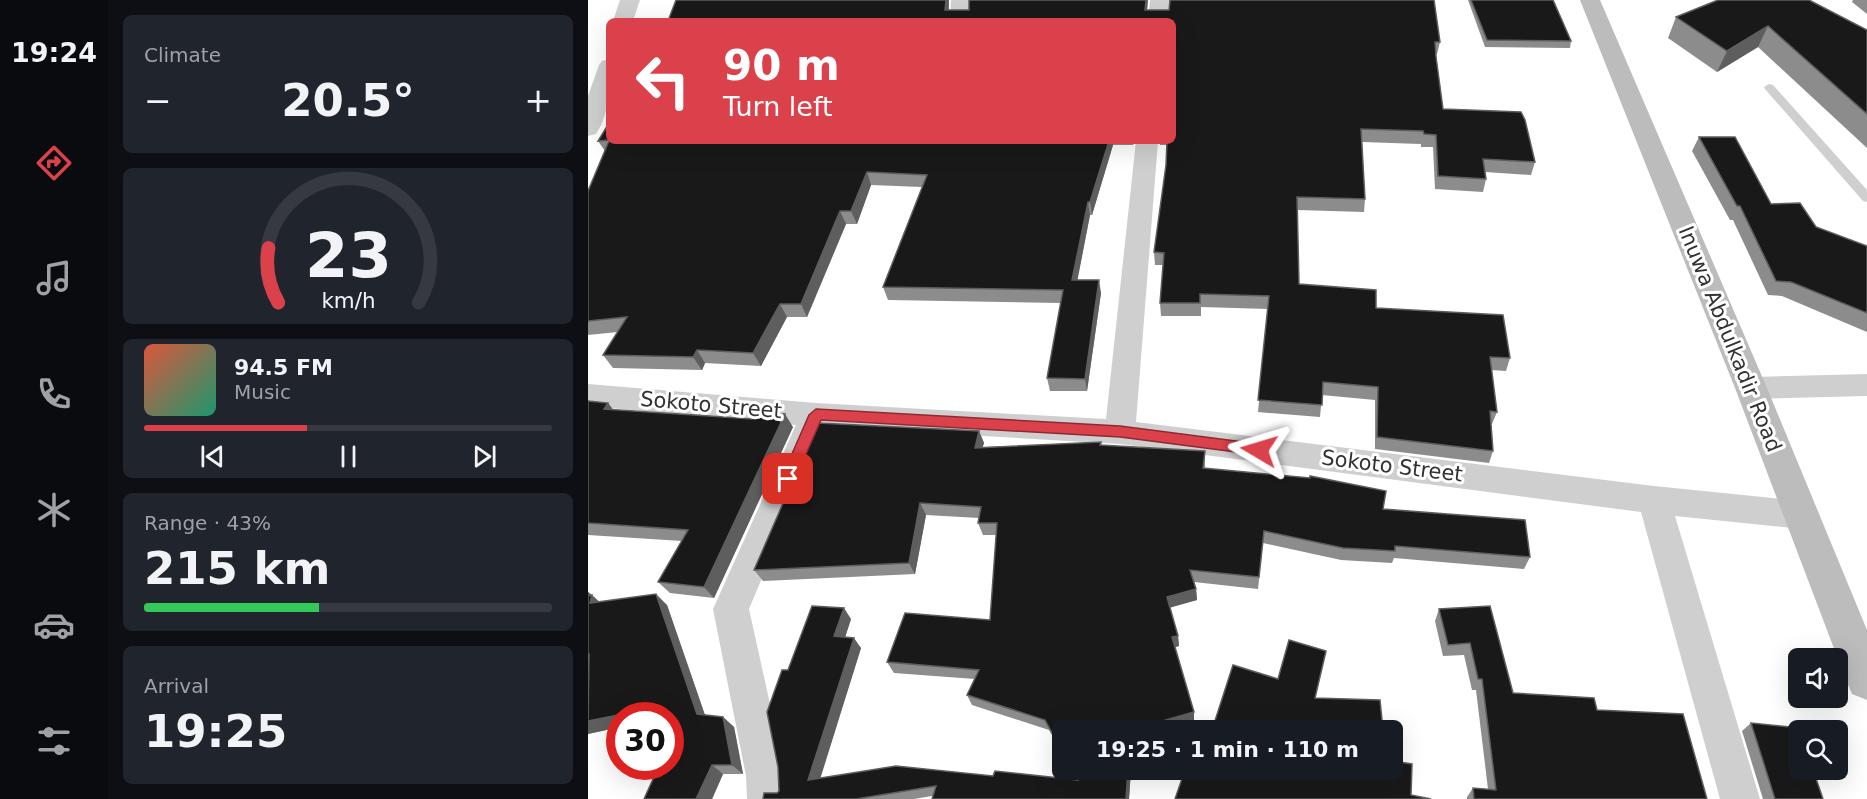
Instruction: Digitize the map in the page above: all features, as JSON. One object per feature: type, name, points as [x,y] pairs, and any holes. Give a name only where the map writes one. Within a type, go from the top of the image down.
[{"type":"main road","name":"Inuwa Abdulkadir Road","points":[[1590,0],[1751,388],[1867,680]]},
{"type":"street","points":[[624,18],[630,0]]},
{"type":"street","points":[[960,18],[961,0]]},
{"type":"street","points":[[1158,18],[1160,0]]},
{"type":"street","points":[[589,124],[606,74]]},
{"type":"street","points":[[1120,432],[1147,144]]},
{"type":"street","points":[[1751,388],[1867,385]]},
{"type":"street","name":"Sokoto Street","points":[[588,395],[816,415],[1120,432],[1654,500],[1802,514]]},
{"type":"street","points":[[766,799],[766,776],[731,609],[816,415]]},
{"type":"street","points":[[1654,500],[1740,799]]},
{"type":"lane","points":[[1769,87],[1867,198]]},
{"type":"building","points":[[676,0],[946,0],[945,10],[969,10],[969,0],[1146,0],[1145,10],[1169,10],[1170,0],[1434,0],[1440,42],[1435,42],[1436,57],[1443,109],[1521,112],[1535,162],[1483,159],[1486,179],[1438,176],[1436,135],[1424,134],[1423,131],[1361,129],[1365,199],[1297,197],[1299,284],[1376,290],[1376,308],[1503,315],[1510,358],[1490,357],[1497,412],[1490,411],[1493,451],[1377,437],[1378,387],[1323,382],[1322,405],[1258,400],[1269,296],[1200,294],[1200,303],[1160,303],[1164,253],[1154,252],[1167,144],[1176,144],[1176,18],[669,18]]},
{"type":"building","points":[[1471,0],[1553,0],[1571,41],[1487,40]]},
{"type":"building","points":[[1718,0],[1809,0],[1867,30],[1867,114],[1768,26],[1727,51],[1676,17]]},
{"type":"building","points":[[606,128],[606,140],[598,141]]},
{"type":"building","points":[[1699,137],[1735,137],[1771,204],[1800,203],[1816,227],[1867,246],[1867,313],[1791,282],[1776,281],[1740,206],[1737,206]]},
{"type":"building","points":[[608,144],[1108,144],[1090,202],[1088,202],[1072,280],[1099,280],[1085,379],[1047,378],[1063,290],[883,287],[927,175],[867,172],[851,211],[840,211],[801,304],[780,304],[753,353],[697,350],[693,357],[603,355],[627,317],[588,321],[588,191]]},
{"type":"building","points":[[588,401],[608,403],[604,409],[752,419],[755,412],[785,414],[704,587],[658,582],[688,530],[588,523]]},
{"type":"building","points":[[818,423],[979,431],[975,448],[1101,442],[1100,445],[1205,451],[1203,468],[1310,478],[1310,476],[1386,491],[1383,509],[1525,520],[1530,557],[1395,546],[1395,551],[1343,548],[1264,531],[1259,577],[1190,570],[1196,589],[1167,597],[1178,636],[1172,637],[1194,712],[1166,720],[1052,720],[1052,733],[1045,720],[967,695],[979,670],[887,662],[905,613],[990,620],[997,523],[978,523],[981,507],[920,503],[909,563],[754,570]]},
{"type":"building","points":[[656,594],[697,714],[723,717],[732,765],[712,765],[696,799],[644,799],[653,780],[684,780],[684,702],[606,702],[606,717],[588,721],[588,596],[592,595],[590,603]]},
{"type":"building","points":[[812,606],[844,608],[834,636],[854,638],[808,780],[896,766],[993,776],[995,771],[1052,777],[1052,780],[1127,780],[1126,799],[932,799],[936,786],[856,799],[763,799],[764,793],[779,791],[778,767],[767,712],[782,670],[788,670]]},
{"type":"building","points":[[1490,606],[1513,693],[1594,698],[1597,710],[1683,714],[1707,799],[1474,799],[1473,788],[1496,790],[1482,679],[1478,679],[1470,643],[1448,645],[1439,609]]},
{"type":"building","points":[[1289,640],[1326,651],[1315,698],[1380,700],[1382,720],[1215,720],[1233,665],[1278,679]]},
{"type":"building","points":[[1751,723],[1788,727],[1788,780],[1816,780],[1823,799],[1775,799]]},
{"type":"building","points":[[1403,763],[1412,764],[1411,795],[1431,799],[1175,799],[1182,780],[1403,780]]},
{"type":"route","points":[[788,479],[816,415],[1120,432],[1259,450]]}]
